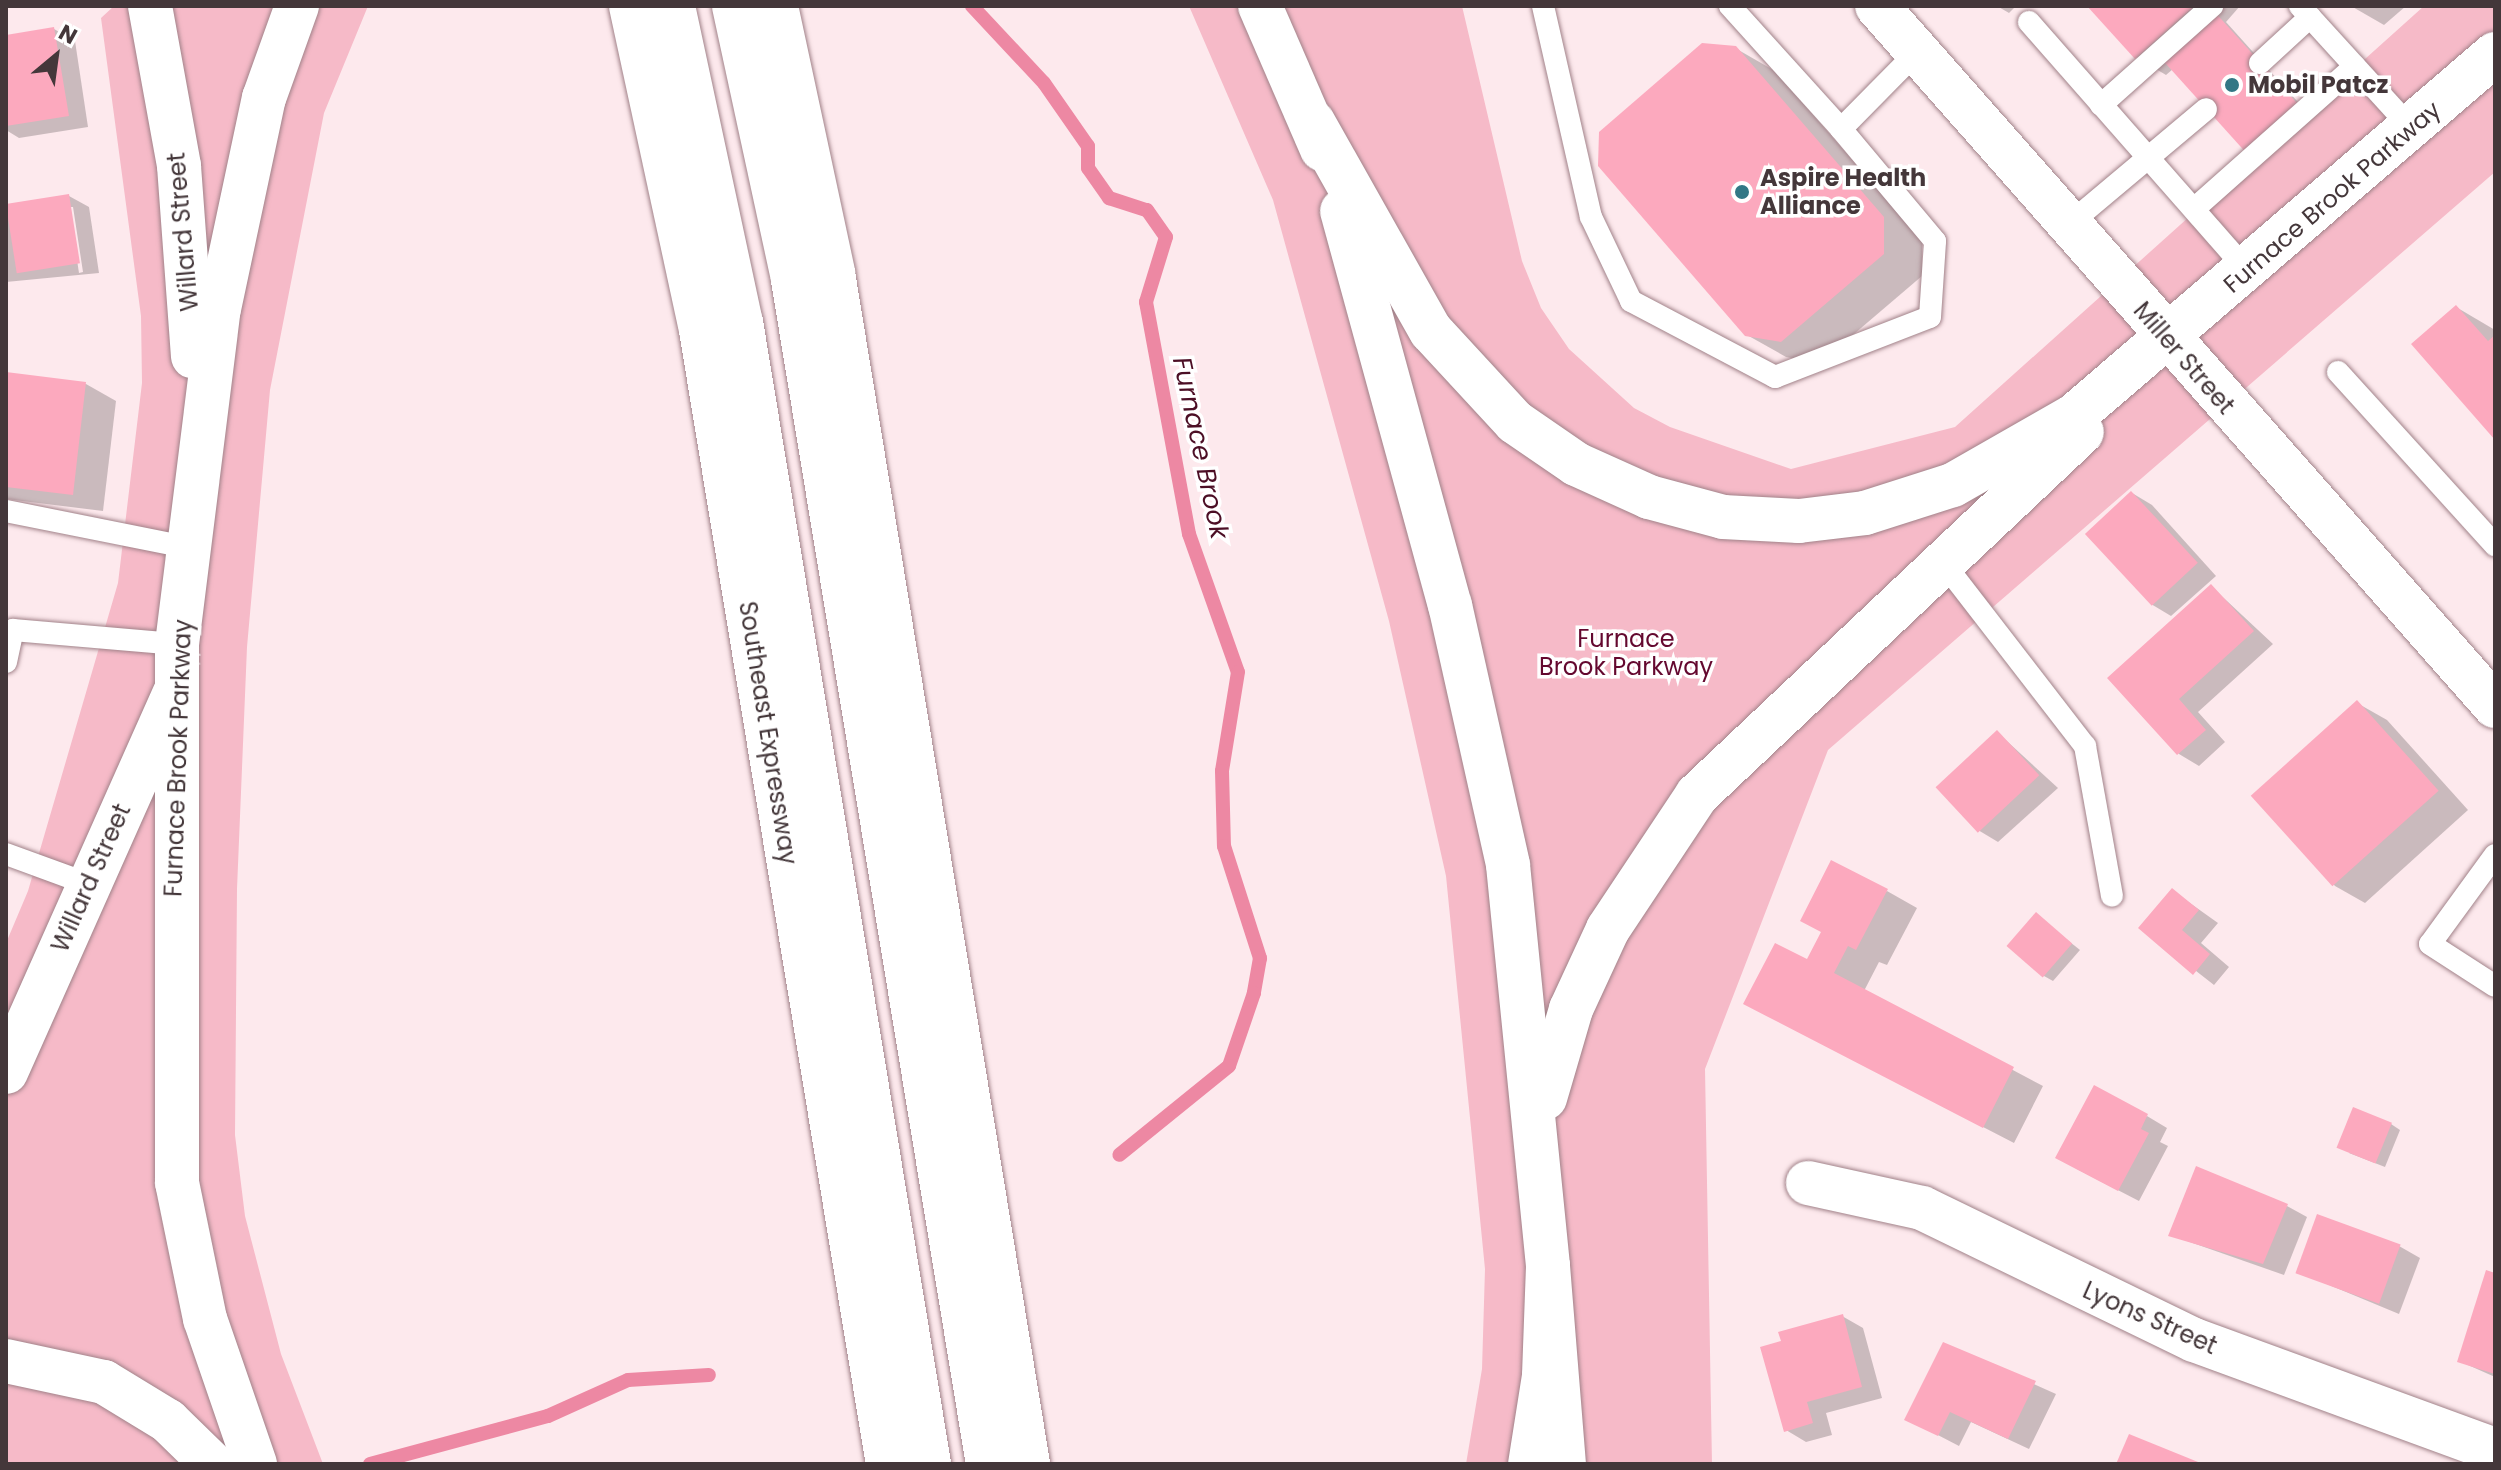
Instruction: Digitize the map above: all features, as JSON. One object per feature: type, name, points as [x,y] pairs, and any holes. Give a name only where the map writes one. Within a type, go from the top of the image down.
[{"type":"main road","name":"Willard Street","points":[[150,6],[185,226],[198,460]]},
{"type":"main road","name":"Furnace Brook Parkway","points":[[255,1464],[205,1319],[177,1183],[178,665],[198,460],[255,135],[297,6]]},
{"type":"main road","name":"Southeast Expressway","points":[[631,6],[704,344],[888,1464]]},
{"type":"main road","points":[[673,6],[743,336],[929,1464]]},
{"type":"main road","points":[[734,6],[793,280],[988,1464]]},
{"type":"main road","points":[[776,6],[833,273],[1028,1464]]},
{"type":"main road","name":"Furnace Brook Parkway","points":[[1260,6],[1313,122],[1431,331],[1484,395],[1576,464],[1685,508],[1799,521],[1865,513],[1938,490],[2033,443],[2169,340]]},
{"type":"main road","name":"Miller Street","points":[[1877,6],[2495,706]]},
{"type":"main road","name":"Furnace Brook Parkway","points":[[1538,1142],[1556,1050],[1577,996],[1623,904],[1674,825],[1723,768],[1945,565],[2169,340],[2495,54]]},
{"type":"main road","name":"Furnace Brook Parkway","points":[[1313,122],[1450,605],[1491,781],[1517,931],[1548,1266],[1544,1376],[1530,1464]]},
{"type":"main road","name":"Willard Street","points":[[6,1072],[178,665]]},
{"type":"main road","name":"Lyons Street","points":[[1808,1183],[1865,1190],[1936,1213],[2182,1334],[2495,1450]]},
{"type":"main road","points":[[1548,1266],[1564,1464]]},
{"type":"main road","points":[[6,1361],[104,1382],[168,1421],[212,1464]]},
{"type":"lane","points":[[1543,6],[1591,217],[1631,301],[1775,377],[1930,317],[1935,241],[1841,129],[1730,6]]},
{"type":"lane","points":[[2101,105],[2212,6]]},
{"type":"lane","points":[[2260,63],[2305,12],[2411,128]]},
{"type":"lane","points":[[2029,22],[2248,271]]},
{"type":"lane","points":[[1841,129],[1917,52]]},
{"type":"lane","points":[[2194,209],[2355,66]]},
{"type":"lane","points":[[2068,225],[2206,109]]},
{"type":"lane","points":[[2338,372],[2495,545]]},
{"type":"lane","points":[[6,511],[191,548]]},
{"type":"lane","points":[[1945,565],[2085,746],[2112,896]]},
{"type":"lane","points":[[6,662],[10,628],[178,665]]},
{"type":"lane","points":[[6,854],[88,884]]},
{"type":"lane","points":[[2495,855],[2430,944],[2495,986]]},
{"type":"green space","points":[[114,6],[368,6],[324,113],[270,390],[247,647],[237,889],[235,1135],[245,1216],[281,1354],[323,1464],[6,1464],[6,943],[28,891],[118,583],[142,383],[141,316],[101,18]]},
{"type":"green space","name":"Furnace Brook Parkway","points":[[1189,6],[1462,6],[1522,261],[1541,308],[1569,349],[1634,408],[1670,427],[1791,469],[1955,427],[2424,6],[2495,6],[2495,172],[1828,750],[1705,1069],[1712,1464],[1466,1464],[1482,1369],[1485,1269],[1446,876],[1389,621],[1273,200]]},
{"type":"building","points":[[2087,6],[2194,6],[2135,59]]},
{"type":"building","name":"Mobil Patcz","points":[[2213,10],[2299,106],[2247,153],[2160,58]]},
{"type":"building","points":[[54,27],[69,116],[6,126],[6,35]]},
{"type":"building","points":[[1702,43],[1736,46],[1884,217],[1884,254],[1781,342],[1745,336],[1598,166],[1599,132]]},
{"type":"building","points":[[69,194],[80,263],[17,273],[6,204]]},
{"type":"building","points":[[2456,305],[2488,341],[2495,335],[2495,440],[2411,344]]},
{"type":"building","points":[[6,372],[86,382],[73,495],[6,487]]},
{"type":"building","points":[[2131,491],[2198,563],[2152,606],[2085,534]]},
{"type":"building","points":[[2211,584],[2254,631],[2179,699],[2206,730],[2177,755],[2107,678]]},
{"type":"building","points":[[2357,700],[2439,791],[2332,886],[2251,796]]},
{"type":"building","points":[[1997,730],[2039,775],[1978,833],[1936,787]]},
{"type":"building","points":[[1831,860],[1888,889],[1856,950],[1848,946],[1834,973],[2014,1067],[1983,1128],[1743,1004],[1775,943],[1807,959],[1821,932],[1800,921]]},
{"type":"building","points":[[2172,888],[2199,910],[2182,930],[2210,954],[2193,975],[2138,928]]},
{"type":"building","points":[[2036,912],[2072,943],[2043,977],[2006,946]]},
{"type":"building","points":[[2094,1085],[2148,1114],[2141,1129],[2149,1133],[2118,1191],[2055,1158]]},
{"type":"building","points":[[2353,1107],[2392,1123],[2375,1164],[2337,1148]]},
{"type":"building","points":[[2196,1166],[2288,1204],[2263,1264],[2168,1236]]},
{"type":"building","points":[[2317,1214],[2401,1244],[2379,1304],[2295,1273]]},
{"type":"building","points":[[2486,1270],[2495,1273],[2495,1374],[2457,1362]]},
{"type":"building","points":[[1843,1314],[1862,1387],[1807,1402],[1813,1423],[1784,1432],[1760,1347],[1781,1341],[1778,1332]]},
{"type":"building","points":[[1943,1342],[2036,1381],[2008,1439],[1950,1412],[1938,1436],[1904,1420]]},
{"type":"building","points":[[2129,1434],[2203,1464],[2116,1464]]},
{"type":"waterway","name":"Furnace Brook","points":[[972,6],[1044,83],[1088,146],[1088,168],[1109,198],[1147,210],[1166,237],[1146,302],[1189,534],[1238,672],[1222,771],[1224,846],[1260,958],[1254,993],[1229,1066],[1119,1155]]},
{"type":"waterway","name":"Furnace Brook","points":[[370,1464],[548,1416],[628,1380],[709,1375]]},
{"type":"place","name":"Mobil Patcz","points":[[2232,85]]},
{"type":"place","name":"Aspire Health Alliance","points":[[1742,192]]}]
